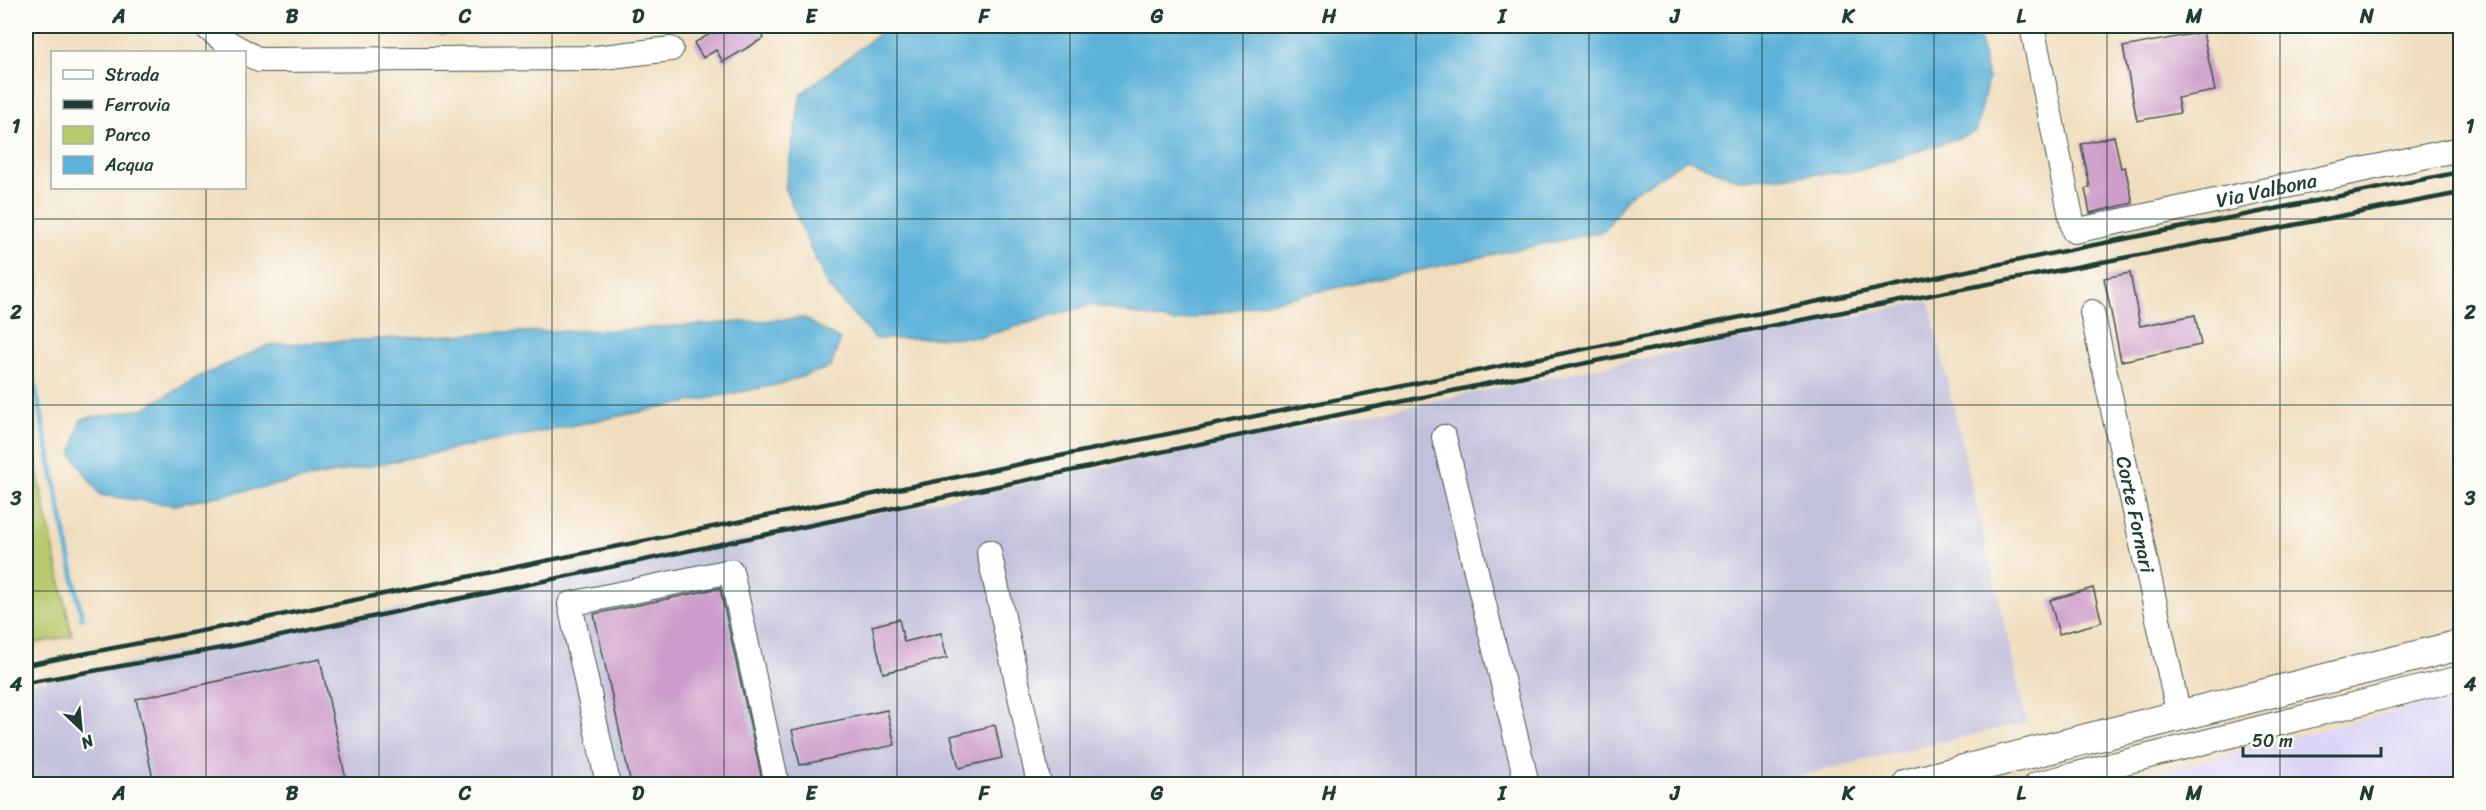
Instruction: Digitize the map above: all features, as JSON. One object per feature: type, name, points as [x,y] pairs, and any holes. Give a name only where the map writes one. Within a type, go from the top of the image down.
[{"type":"main road","points":[[1908,784],[2460,645]]},
{"type":"street","points":[[206,26],[220,38],[243,51]]},
{"type":"street","name":"Via Valbona","points":[[2032,26],[2074,231],[2460,149]]},
{"type":"street","points":[[246,53],[259,60],[595,58],[670,49]]},
{"type":"street","name":"Corte Fornari","points":[[2092,312],[2180,716]]},
{"type":"street","points":[[1444,437],[1527,784]]},
{"type":"street","points":[[989,552],[1039,784]]},
{"type":"street","points":[[608,784],[570,604],[732,571],[777,784]]},
{"type":"street","points":[[2037,784],[2460,678]]},
{"type":"shaded area","points":[[1929,301],[2027,722],[1764,784],[26,784],[26,684]]},
{"type":"shaded area","points":[[2460,695],[2460,784],[2109,784]]},
{"type":"green space","points":[[26,418],[72,636],[26,645]]},
{"type":"water","points":[[417,26],[464,26],[442,35]]},
{"type":"water","points":[[889,26],[1977,26],[1988,79],[1976,132],[1858,171],[1739,180],[1687,159],[1628,196],[1604,231],[1175,322],[1089,305],[981,337],[876,339],[827,286],[785,189],[801,94]]},
{"type":"water","points":[[804,318],[840,340],[831,367],[780,384],[174,505],[100,495],[72,454],[81,419],[143,409],[197,378],[269,345],[507,332],[614,330]]},
{"type":"building","points":[[724,26],[757,26],[764,38],[723,62],[716,50],[703,58],[694,43]]},
{"type":"building","points":[[2203,32],[2215,91],[2177,98],[2180,113],[2137,121],[2123,47]]},
{"type":"building","points":[[2114,136],[2121,168],[2125,167],[2133,203],[2090,213],[2085,189],[2090,187],[2081,144]]},
{"type":"building","points":[[2130,273],[2140,326],[2195,315],[2201,345],[2121,361],[2104,278]]},
{"type":"building","points":[[720,588],[763,784],[631,784],[594,614]]},
{"type":"building","points":[[2093,588],[2102,622],[2059,634],[2050,600]]},
{"type":"building","points":[[899,619],[904,642],[941,633],[947,658],[883,673],[872,626]]},
{"type":"building","points":[[320,659],[347,784],[154,784],[136,699]]},
{"type":"building","points":[[887,710],[895,745],[800,765],[792,730]]},
{"type":"building","points":[[995,725],[1002,758],[959,768],[951,736]]},
{"type":"waterway","points":[[26,340],[82,618]]},
{"type":"railway","points":[[26,665],[2460,172]]},
{"type":"railway","points":[[26,683],[233,646],[1682,343],[2460,193]]}]
